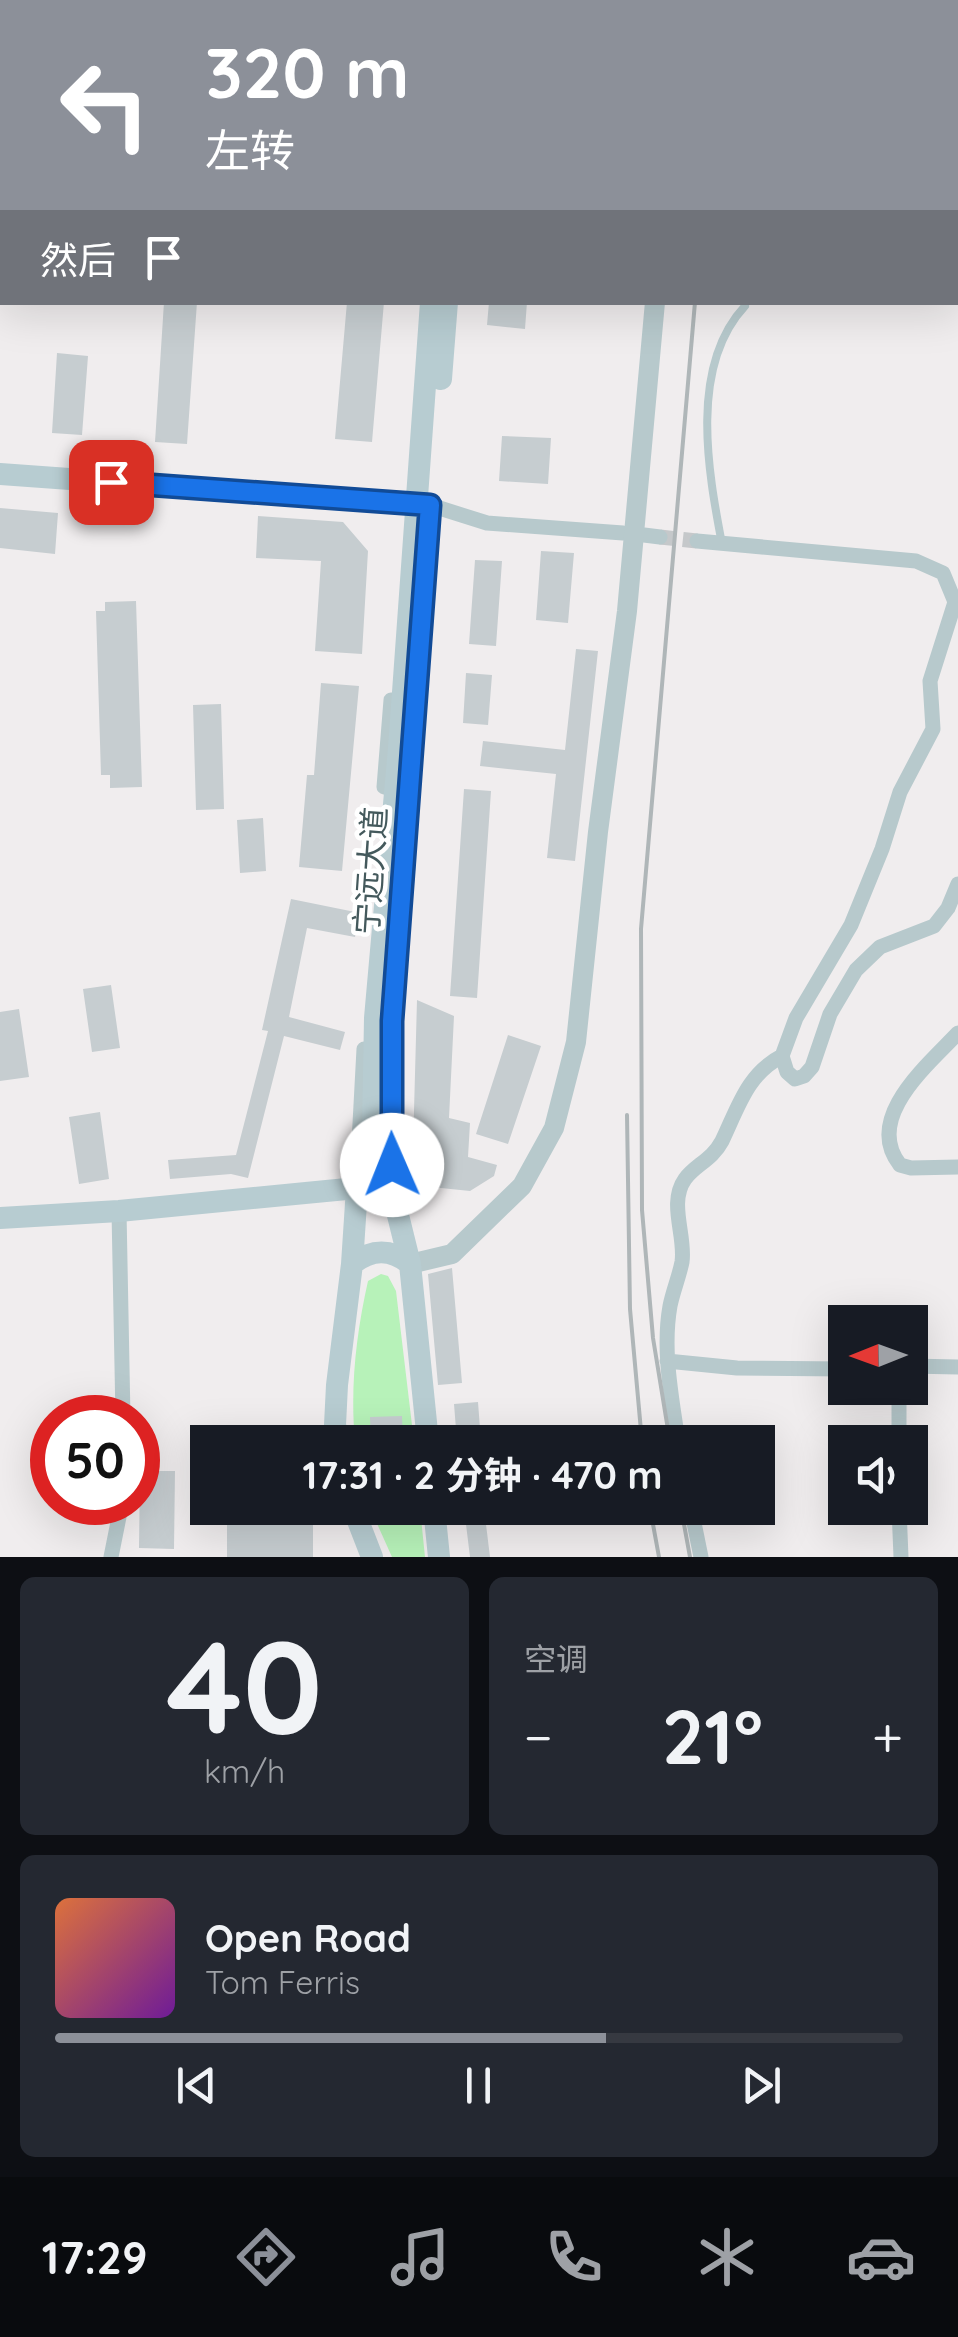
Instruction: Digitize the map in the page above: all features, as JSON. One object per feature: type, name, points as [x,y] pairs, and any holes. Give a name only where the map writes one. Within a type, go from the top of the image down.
[{"type":"main road","name":"宁远大道","points":[[336,1425],[357,1188],[374,1130],[376,1018],[431,305]]},
{"type":"main road","name":"宁远大道","points":[[426,1425],[410,1264],[393,1195],[392,1021],[417,505],[447,305]]},
{"type":"main road","points":[[0,474],[417,505]]},
{"type":"main road","points":[[0,1218],[357,1188],[393,1195]]},
{"type":"main road","points":[[352,1264],[374,1252],[387,1252],[410,1264]]},
{"type":"main road","points":[[359,1525],[372,1557]]},
{"type":"main road","points":[[436,1525],[439,1557]]},
{"type":"street","name":"宁远大道","points":[[417,505],[421,305]]},
{"type":"street","points":[[410,1264],[452,1254],[522,1186],[554,1128],[576,1042],[627,611],[655,305]]},
{"type":"street","points":[[417,505],[487,523],[623,533]]},
{"type":"street","points":[[698,541],[916,561],[943,573],[955,602],[930,681],[933,729],[900,792],[851,925],[796,1018],[782,1056],[787,1072],[796,1079],[812,1067],[830,1014],[856,970],[880,947],[934,926],[948,908],[958,884]]},
{"type":"street","points":[[958,1033],[914,1080],[894,1111],[889,1144],[900,1166],[958,1167]]},
{"type":"street","points":[[676,1425],[667,1361],[670,1308],[682,1259],[677,1211],[684,1180],[708,1161],[720,1144],[742,1096],[764,1065],[782,1056]]},
{"type":"street","points":[[118,1211],[122,1395]]},
{"type":"street","points":[[667,1361],[737,1368],[828,1369]]},
{"type":"street","points":[[928,1367],[958,1368]]},
{"type":"street","points":[[111,1557],[117,1525]]},
{"type":"street","points":[[694,1525],[701,1557]]},
{"type":"street","points":[[899,1525],[901,1557]]},
{"type":"lane","points":[[722,544],[706,450],[710,386],[722,345],[735,317],[746,306]]},
{"type":"green space","points":[[381,1274],[388,1276],[396,1291],[412,1425],[354,1425],[355,1361],[368,1281]]},
{"type":"green space","points":[[378,1525],[422,1525],[425,1557],[392,1557]]},
{"type":"building","points":[[164,305],[197,305],[187,444],[155,442]]},
{"type":"building","points":[[347,305],[384,305],[372,442],[335,439]]},
{"type":"building","points":[[489,305],[527,305],[525,329],[487,325]]},
{"type":"building","points":[[57,353],[88,356],[82,435],[52,433]]},
{"type":"building","points":[[502,436],[551,438],[548,484],[499,481]]},
{"type":"building","points":[[0,508],[58,513],[55,554],[0,548]]},
{"type":"building","points":[[258,516],[343,522],[368,551],[362,654],[315,651],[321,561],[256,558]]},
{"type":"building","points":[[541,551],[574,553],[568,623],[536,620]]},
{"type":"building","points":[[475,560],[502,561],[496,646],[469,644]]},
{"type":"building","points":[[136,601],[142,787],[110,788],[110,775],[101,775],[96,611],[105,611],[105,602]]},
{"type":"building","points":[[576,649],[598,651],[575,861],[547,858],[556,774],[480,766],[483,741],[565,750]]},
{"type":"building","points":[[466,673],[492,675],[488,725],[463,723]]},
{"type":"building","points":[[321,683],[359,686],[342,871],[299,867],[307,775],[314,775]]},
{"type":"building","points":[[221,704],[224,809],[196,810],[193,705]]},
{"type":"building","points":[[464,789],[491,791],[477,998],[450,996]]},
{"type":"building","points":[[263,818],[266,871],[240,873],[237,820]]},
{"type":"building","points":[[291,899],[360,913],[355,937],[307,928],[289,1017],[345,1032],[340,1050],[284,1036],[248,1178],[231,1174],[170,1179],[168,1160],[236,1155],[268,1031],[262,1030]]},
{"type":"building","points":[[111,985],[120,1048],[92,1052],[83,989]]},
{"type":"building","points":[[417,1000],[454,1016],[449,1118],[470,1123],[468,1157],[497,1165],[494,1176],[470,1191],[412,1185]]},
{"type":"building","points":[[19,1009],[29,1077],[0,1081],[0,1012]]},
{"type":"building","points":[[508,1035],[541,1046],[508,1144],[476,1134]]},
{"type":"building","points":[[100,1112],[109,1179],[79,1184],[69,1117]]},
{"type":"building","points":[[452,1268],[462,1383],[438,1385],[428,1274]]},
{"type":"building","points":[[478,1402],[480,1425],[456,1425],[454,1404]]},
{"type":"building","points":[[402,1416],[402,1425],[370,1425],[370,1417]]},
{"type":"building","points":[[160,1471],[175,1471],[174,1549],[139,1548],[139,1525],[160,1525]]},
{"type":"building","points":[[227,1525],[313,1525],[313,1557],[227,1557]]},
{"type":"building","points":[[466,1525],[486,1525],[490,1557],[470,1557]]},
{"type":"tunnel","points":[[660,537],[697,541]]},
{"type":"railway","points":[[667,1425],[653,1338],[642,1210],[641,929],[695,305]]},
{"type":"railway","points":[[627,1115],[630,1309],[640,1425]]},
{"type":"railway","points":[[653,1525],[659,1557]]},
{"type":"railway","points":[[684,1525],[690,1557]]},
{"type":"route","points":[[111,482],[430,505],[392,1021],[392,1165]]}]
